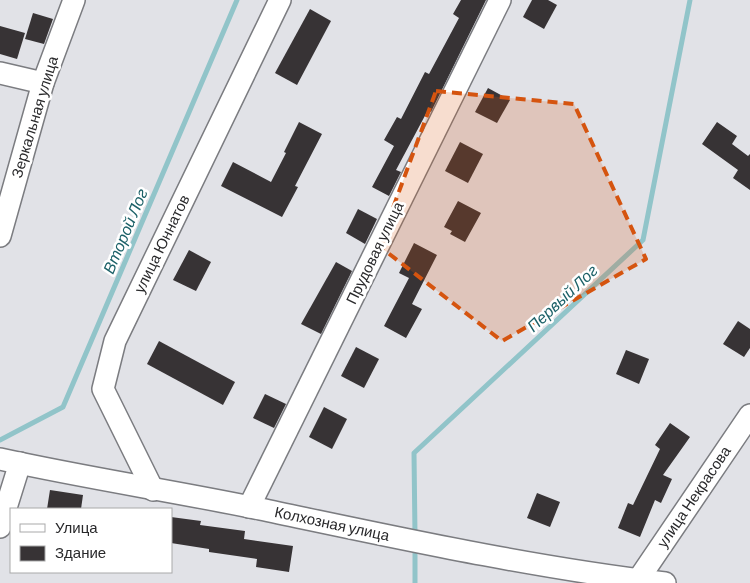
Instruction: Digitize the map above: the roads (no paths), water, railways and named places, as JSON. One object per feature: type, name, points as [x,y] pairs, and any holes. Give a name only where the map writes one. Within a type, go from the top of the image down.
[{"type":"street","name":"Зеркальная улица","points":[[0,236],[43,84],[74,0]]},
{"type":"street","name":"улица Юннатов","points":[[154,490],[103,389],[115,341],[280,0]]},
{"type":"street","name":"Прудовая улица","points":[[249,507],[500,0]]},
{"type":"street","points":[[0,73],[43,84]]},
{"type":"street","name":"улица Некрасова","points":[[638,580],[750,415]]},
{"type":"street","points":[[0,528],[10,461]]},
{"type":"street","name":"Колхозная улица","points":[[10,461],[518,562],[665,583]]},
{"type":"waterway","name":"Второй Лог","points":[[0,440],[63,407],[237,0]]},
{"type":"waterway","name":"Первый Лог","points":[[415,535],[414,453],[643,240],[690,0]]},
{"type":"waterway","name":"Первый Лог","points":[[415,546],[415,583]]}]
